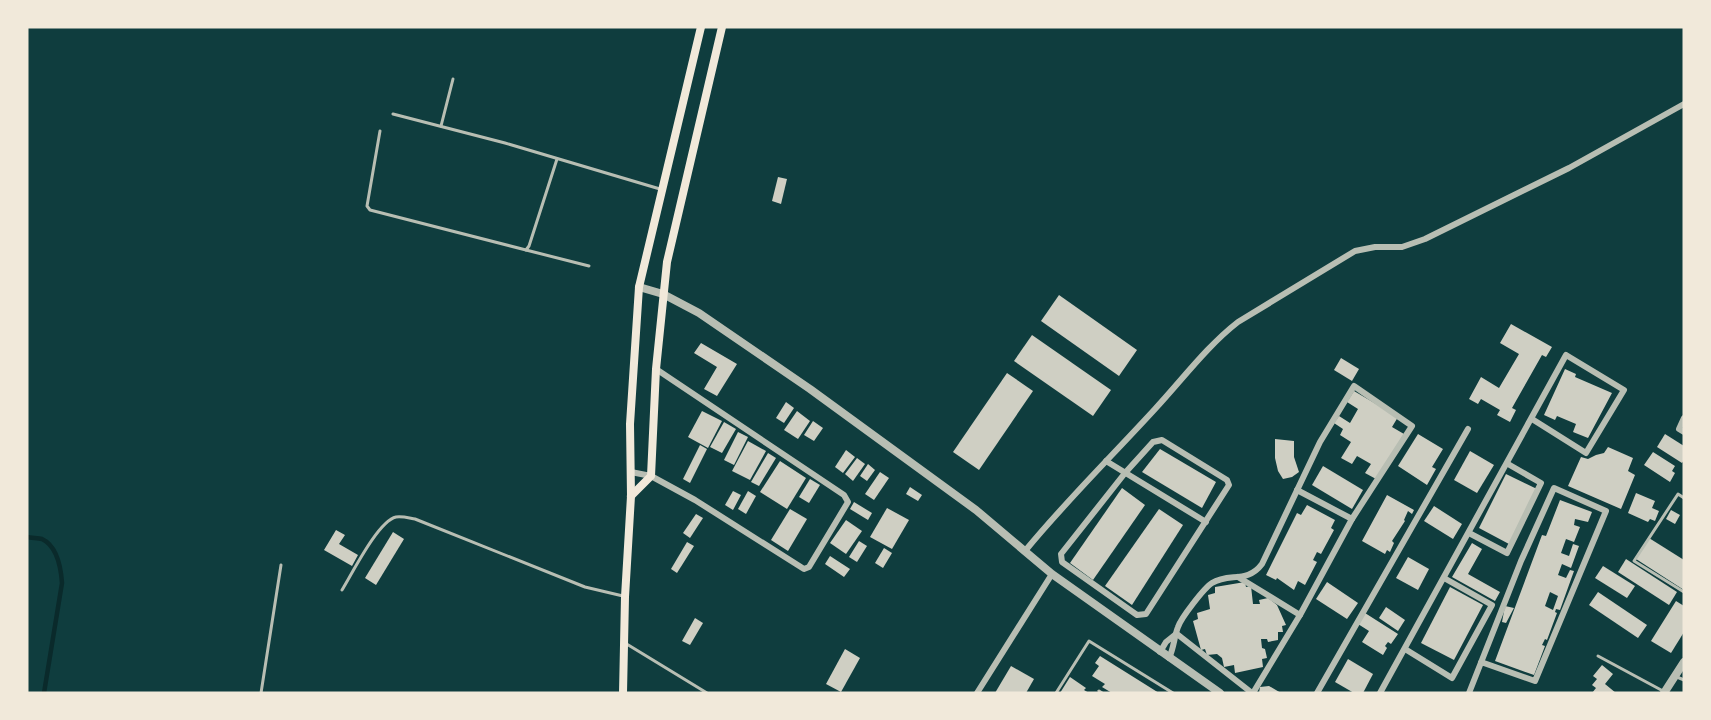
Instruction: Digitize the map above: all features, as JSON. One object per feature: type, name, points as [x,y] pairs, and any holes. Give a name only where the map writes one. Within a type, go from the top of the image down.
[{"type":"main road","points":[[623,693],[625,597],[631,496],[630,424],[639,287],[701,27]]},
{"type":"main road","points":[[631,496],[651,476],[656,369],[667,262],[722,27]]},
{"type":"street","points":[[1025,551],[1060,508],[1191,370],[1220,336],[1238,322],[1355,251],[1375,247],[1402,247],[1425,239],[1569,168],[1684,104]]},
{"type":"street","points":[[639,287],[663,294],[699,313],[819,396],[976,510],[1052,573],[1220,693]]},
{"type":"street","points":[[1380,693],[1566,356],[1624,390],[1586,453],[1532,419]]},
{"type":"street","points":[[631,472],[651,476],[695,500],[804,569],[809,567],[848,502],[844,495],[656,369]]},
{"type":"street","points":[[1169,658],[1174,648],[1178,627],[1211,584],[1216,581],[1251,575],[1262,564],[1320,442],[1354,386],[1412,426],[1352,519],[1300,615],[1252,693],[1177,634]]},
{"type":"street","points":[[1684,418],[1679,429],[1684,432]]},
{"type":"street","points":[[1317,693],[1468,429]]},
{"type":"street","points":[[1162,440],[1167,441],[1228,482],[1228,488],[1146,614],[1137,615],[1062,562],[1060,558],[1063,550],[1125,473],[1153,442],[1162,440]]},
{"type":"street","points":[[1106,461],[1206,522]]},
{"type":"street","points":[[1469,533],[1507,554],[1541,483],[1508,464]]},
{"type":"street","points":[[1469,693],[1481,662],[1521,561],[1554,488],[1606,511],[1535,681],[1481,662]]},
{"type":"street","points":[[1297,490],[1352,519]]},
{"type":"street","points":[[977,693],[1052,573]]},
{"type":"street","points":[[1238,577],[1300,615]]},
{"type":"street","points":[[1405,649],[1452,678],[1492,605],[1444,578]]},
{"type":"street","points":[[1160,652],[1166,642],[1177,634]]},
{"type":"street","points":[[1665,692],[1684,662]]},
{"type":"lane","points":[[441,126],[453,79]]},
{"type":"lane","points":[[393,114],[506,143],[662,189]]},
{"type":"lane","points":[[380,131],[367,207],[370,210],[589,267]]},
{"type":"lane","points":[[526,250],[557,159]]},
{"type":"lane","points":[[1684,498],[1678,494],[1634,561],[1684,592]]},
{"type":"lane","points":[[342,590],[380,530],[396,517],[405,517],[585,587],[625,597]]},
{"type":"lane","points":[[261,693],[281,565]]},
{"type":"lane","points":[[1056,693],[1089,641],[1173,693]]},
{"type":"lane","points":[[624,642],[707,693]]},
{"type":"lane","points":[[1598,656],[1665,692]]},
{"type":"lane","points":[[1675,676],[1684,680]]},
{"type":"building","points":[[778,177],[787,179],[781,204],[772,201]]},
{"type":"building","points":[[1059,295],[1137,350],[1119,376],[1041,321]]},
{"type":"building","points":[[1511,324],[1552,347],[1546,357],[1542,355],[1512,408],[1516,410],[1510,422],[1497,415],[1500,410],[1481,399],[1478,404],[1469,399],[1481,377],[1499,388],[1519,354],[1500,343]]},
{"type":"building","points":[[1032,335],[1111,390],[1093,416],[1014,361]]},
{"type":"building","points":[[701,343],[737,364],[717,396],[704,389],[717,367],[694,353]]},
{"type":"building","points":[[1341,358],[1359,369],[1352,381],[1334,370]]},
{"type":"building","points":[[1565,369],[1576,374],[1575,377],[1612,393],[1588,438],[1573,432],[1576,424],[1557,416],[1555,420],[1544,415]]},
{"type":"building","points":[[1007,373],[1033,391],[979,470],[953,452]]},
{"type":"building","points":[[1354,391],[1398,417],[1392,427],[1404,434],[1376,479],[1365,473],[1371,464],[1357,456],[1352,464],[1341,458],[1351,442],[1340,435],[1343,429],[1334,423],[1339,416],[1350,423],[1358,409],[1347,402]]},
{"type":"building","points":[[786,402],[794,408],[784,423],[776,418]]},
{"type":"building","points":[[702,411],[722,421],[708,448],[688,437]]},
{"type":"building","points":[[797,411],[810,421],[798,439],[784,430]]},
{"type":"building","points":[[813,421],[823,428],[814,441],[804,435]]},
{"type":"building","points":[[724,422],[736,429],[722,453],[710,447]]},
{"type":"building","points":[[738,432],[748,437],[734,465],[724,460]]},
{"type":"building","points":[[1418,434],[1443,449],[1432,467],[1436,469],[1427,485],[1398,466]]},
{"type":"building","points":[[1665,434],[1684,446],[1682,463],[1657,447]]},
{"type":"building","points":[[1275,439],[1294,441],[1294,457],[1299,472],[1292,477],[1283,479],[1278,471]]},
{"type":"building","points":[[748,441],[766,451],[750,480],[732,471]]},
{"type":"building","points":[[700,445],[707,449],[690,483],[683,479]]},
{"type":"building","points":[[1608,447],[1633,458],[1628,471],[1635,475],[1621,509],[1568,486],[1581,457],[1588,459],[1604,453]]},
{"type":"building","points":[[1160,449],[1216,482],[1202,508],[1142,472]]},
{"type":"building","points":[[846,450],[855,457],[843,473],[835,467]]},
{"type":"building","points":[[1470,451],[1494,465],[1477,493],[1454,480]]},
{"type":"building","points":[[1653,452],[1675,466],[1672,471],[1675,473],[1670,482],[1644,465]]},
{"type":"building","points":[[768,453],[776,458],[759,486],[751,482]]},
{"type":"building","points":[[857,458],[865,464],[853,481],[845,474]]},
{"type":"building","points":[[780,461],[806,478],[787,509],[760,492]]},
{"type":"building","points":[[868,464],[875,470],[867,481],[860,476]]},
{"type":"building","points":[[1323,466],[1363,490],[1352,509],[1312,485]]},
{"type":"building","points":[[880,472],[889,478],[874,500],[865,494]]},
{"type":"building","points":[[1506,474],[1537,489],[1509,544],[1479,528]]},
{"type":"building","points":[[810,479],[820,485],[809,503],[799,497]]},
{"type":"building","points":[[910,487],[922,495],[918,501],[906,494]]},
{"type":"building","points":[[1122,488],[1145,505],[1093,580],[1070,563]]},
{"type":"building","points":[[733,491],[741,495],[733,510],[725,505]]},
{"type":"building","points":[[748,491],[756,496],[746,514],[738,509]]},
{"type":"building","points":[[1636,493],[1655,501],[1652,508],[1659,511],[1655,521],[1650,519],[1648,522],[1628,513]]},
{"type":"building","points":[[1387,495],[1414,510],[1412,514],[1408,511],[1405,521],[1392,541],[1394,543],[1390,552],[1387,550],[1385,554],[1362,541]]},
{"type":"building","points":[[1560,500],[1592,512],[1588,522],[1575,519],[1574,525],[1580,527],[1574,542],[1566,539],[1561,553],[1569,556],[1573,544],[1579,546],[1571,568],[1562,564],[1558,575],[1566,578],[1570,570],[1574,571],[1560,610],[1556,609],[1557,613],[1547,640],[1545,639],[1542,645],[1545,646],[1534,675],[1495,661],[1542,535],[1546,536]],"holes":[[[1550,592],[1558,596],[1553,610],[1545,606]]]},
{"type":"building","points":[[854,502],[872,513],[868,520],[850,509]]},
{"type":"building","points":[[1307,505],[1335,520],[1331,528],[1334,530],[1321,554],[1317,552],[1313,560],[1317,562],[1305,585],[1298,581],[1294,590],[1277,578],[1276,580],[1266,575],[1297,513],[1301,515]]},
{"type":"building","points":[[1434,506],[1462,524],[1453,539],[1424,521]]},
{"type":"building","points":[[887,508],[909,520],[892,549],[870,537]]},
{"type":"building","points":[[790,509],[807,519],[788,551],[771,540]]},
{"type":"building","points":[[1159,509],[1183,525],[1132,605],[1105,586]]},
{"type":"building","points":[[1671,510],[1680,515],[1675,524],[1666,519]]},
{"type":"building","points":[[696,514],[703,518],[690,538],[683,533]]},
{"type":"building","points":[[846,520],[862,531],[846,554],[830,543]]},
{"type":"building","points":[[336,530],[345,535],[339,544],[358,555],[352,566],[324,550]]},
{"type":"building","points":[[393,532],[404,539],[376,585],[365,578]]},
{"type":"building","points":[[1649,538],[1684,560],[1684,590],[1636,559]]},
{"type":"building","points":[[859,541],[867,546],[857,562],[849,557]]},
{"type":"building","points":[[687,542],[694,546],[677,573],[671,569]]},
{"type":"building","points":[[1472,543],[1482,549],[1468,574],[1500,592],[1495,601],[1452,577]]},
{"type":"building","points":[[884,548],[892,553],[883,568],[875,563]]},
{"type":"building","points":[[830,556],[850,569],[844,577],[825,564]]},
{"type":"building","points":[[1408,557],[1429,569],[1418,590],[1396,578]]},
{"type":"building","points":[[1626,559],[1677,592],[1669,605],[1618,572]]},
{"type":"building","points":[[1603,566],[1635,586],[1627,598],[1595,578]]},
{"type":"building","points":[[1245,582],[1246,587],[1251,586],[1253,604],[1260,604],[1259,600],[1268,598],[1277,605],[1286,625],[1282,626],[1283,632],[1278,632],[1278,640],[1268,642],[1267,639],[1261,639],[1267,658],[1262,659],[1263,667],[1235,673],[1234,665],[1224,667],[1222,658],[1217,654],[1207,655],[1205,649],[1201,650],[1193,621],[1198,619],[1197,613],[1210,609],[1208,595],[1215,593],[1215,587]]},
{"type":"building","points":[[1327,582],[1358,603],[1347,619],[1316,599]]},
{"type":"building","points":[[1450,587],[1483,605],[1454,660],[1421,643]]},
{"type":"building","points":[[1598,592],[1647,625],[1638,638],[1589,605]]},
{"type":"building","points":[[1676,601],[1684,606],[1684,632],[1671,653],[1651,641]]},
{"type":"building","points":[[1505,606],[1514,608],[1506,623],[1502,622]]},
{"type":"building","points":[[1386,607],[1405,620],[1398,631],[1379,618]]},
{"type":"building","points":[[1365,613],[1398,634],[1391,644],[1388,642],[1385,646],[1387,648],[1383,655],[1362,642],[1369,631],[1358,624]]},
{"type":"building","points":[[695,618],[703,623],[690,645],[682,641]]},
{"type":"building","points":[[845,649],[860,658],[841,692],[826,684]]},
{"type":"building","points":[[1100,656],[1159,693],[1112,693],[1102,687],[1105,684],[1092,676],[1099,666],[1095,663]]},
{"type":"building","points":[[1348,659],[1373,674],[1363,693],[1354,693],[1335,682]]},
{"type":"building","points":[[1602,665],[1613,674],[1605,684],[1616,693],[1592,693],[1596,688],[1592,685],[1597,679],[1593,676]]},
{"type":"building","points":[[1011,666],[1034,679],[1026,693],[995,693]]},
{"type":"building","points":[[1070,677],[1086,688],[1084,690],[1089,693],[1060,693]]},
{"type":"building","points":[[1269,686],[1281,693],[1259,693],[1260,687]]},
{"type":"waterway","points":[[27,537],[42,539],[55,552],[62,583],[44,693]]}]
